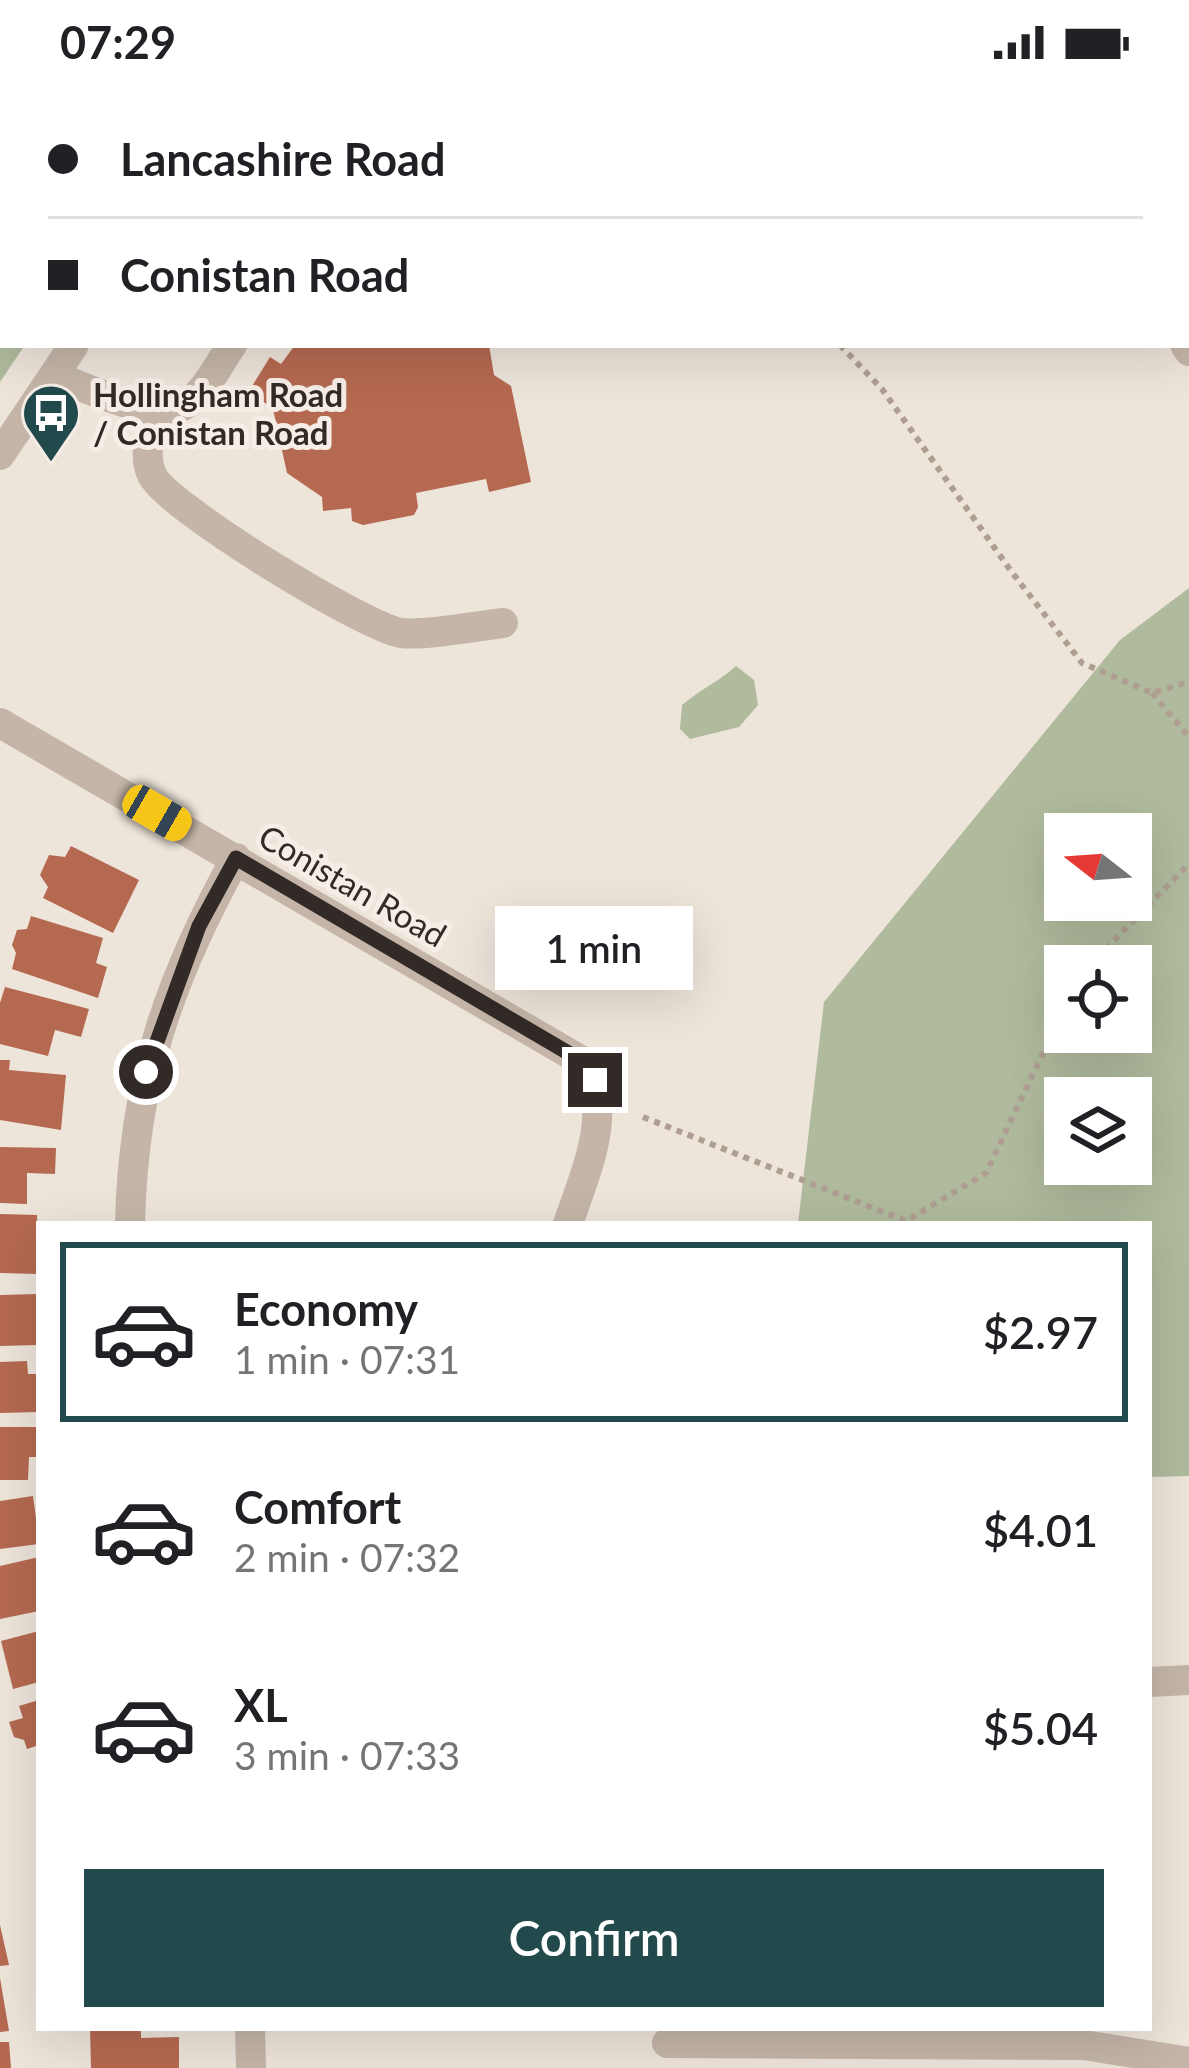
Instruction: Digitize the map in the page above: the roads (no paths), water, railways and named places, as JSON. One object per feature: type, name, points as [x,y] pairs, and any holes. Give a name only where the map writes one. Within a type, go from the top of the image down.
[{"type":"street","points":[[0,454],[72,348]]},
{"type":"street","points":[[54,376],[157,412],[182,407],[230,348]]},
{"type":"street","points":[[157,412],[147,455],[152,477],[179,506],[350,612],[401,633],[503,623]]},
{"type":"street","name":"Conistan Road","points":[[0,723],[582,1061],[595,1080],[597,1136],[569,1221]]},
{"type":"street","points":[[130,1221],[131,1162],[146,1072],[199,926],[236,858]]},
{"type":"street","points":[[1152,1682],[1189,1680]]},
{"type":"street","points":[[250,2031],[251,2068]]},
{"type":"street","points":[[667,2046],[1083,2037],[1189,2062]]},
{"type":"place","name":"Hollingham Road / Conistan Road","points":[[51,464]]}]
